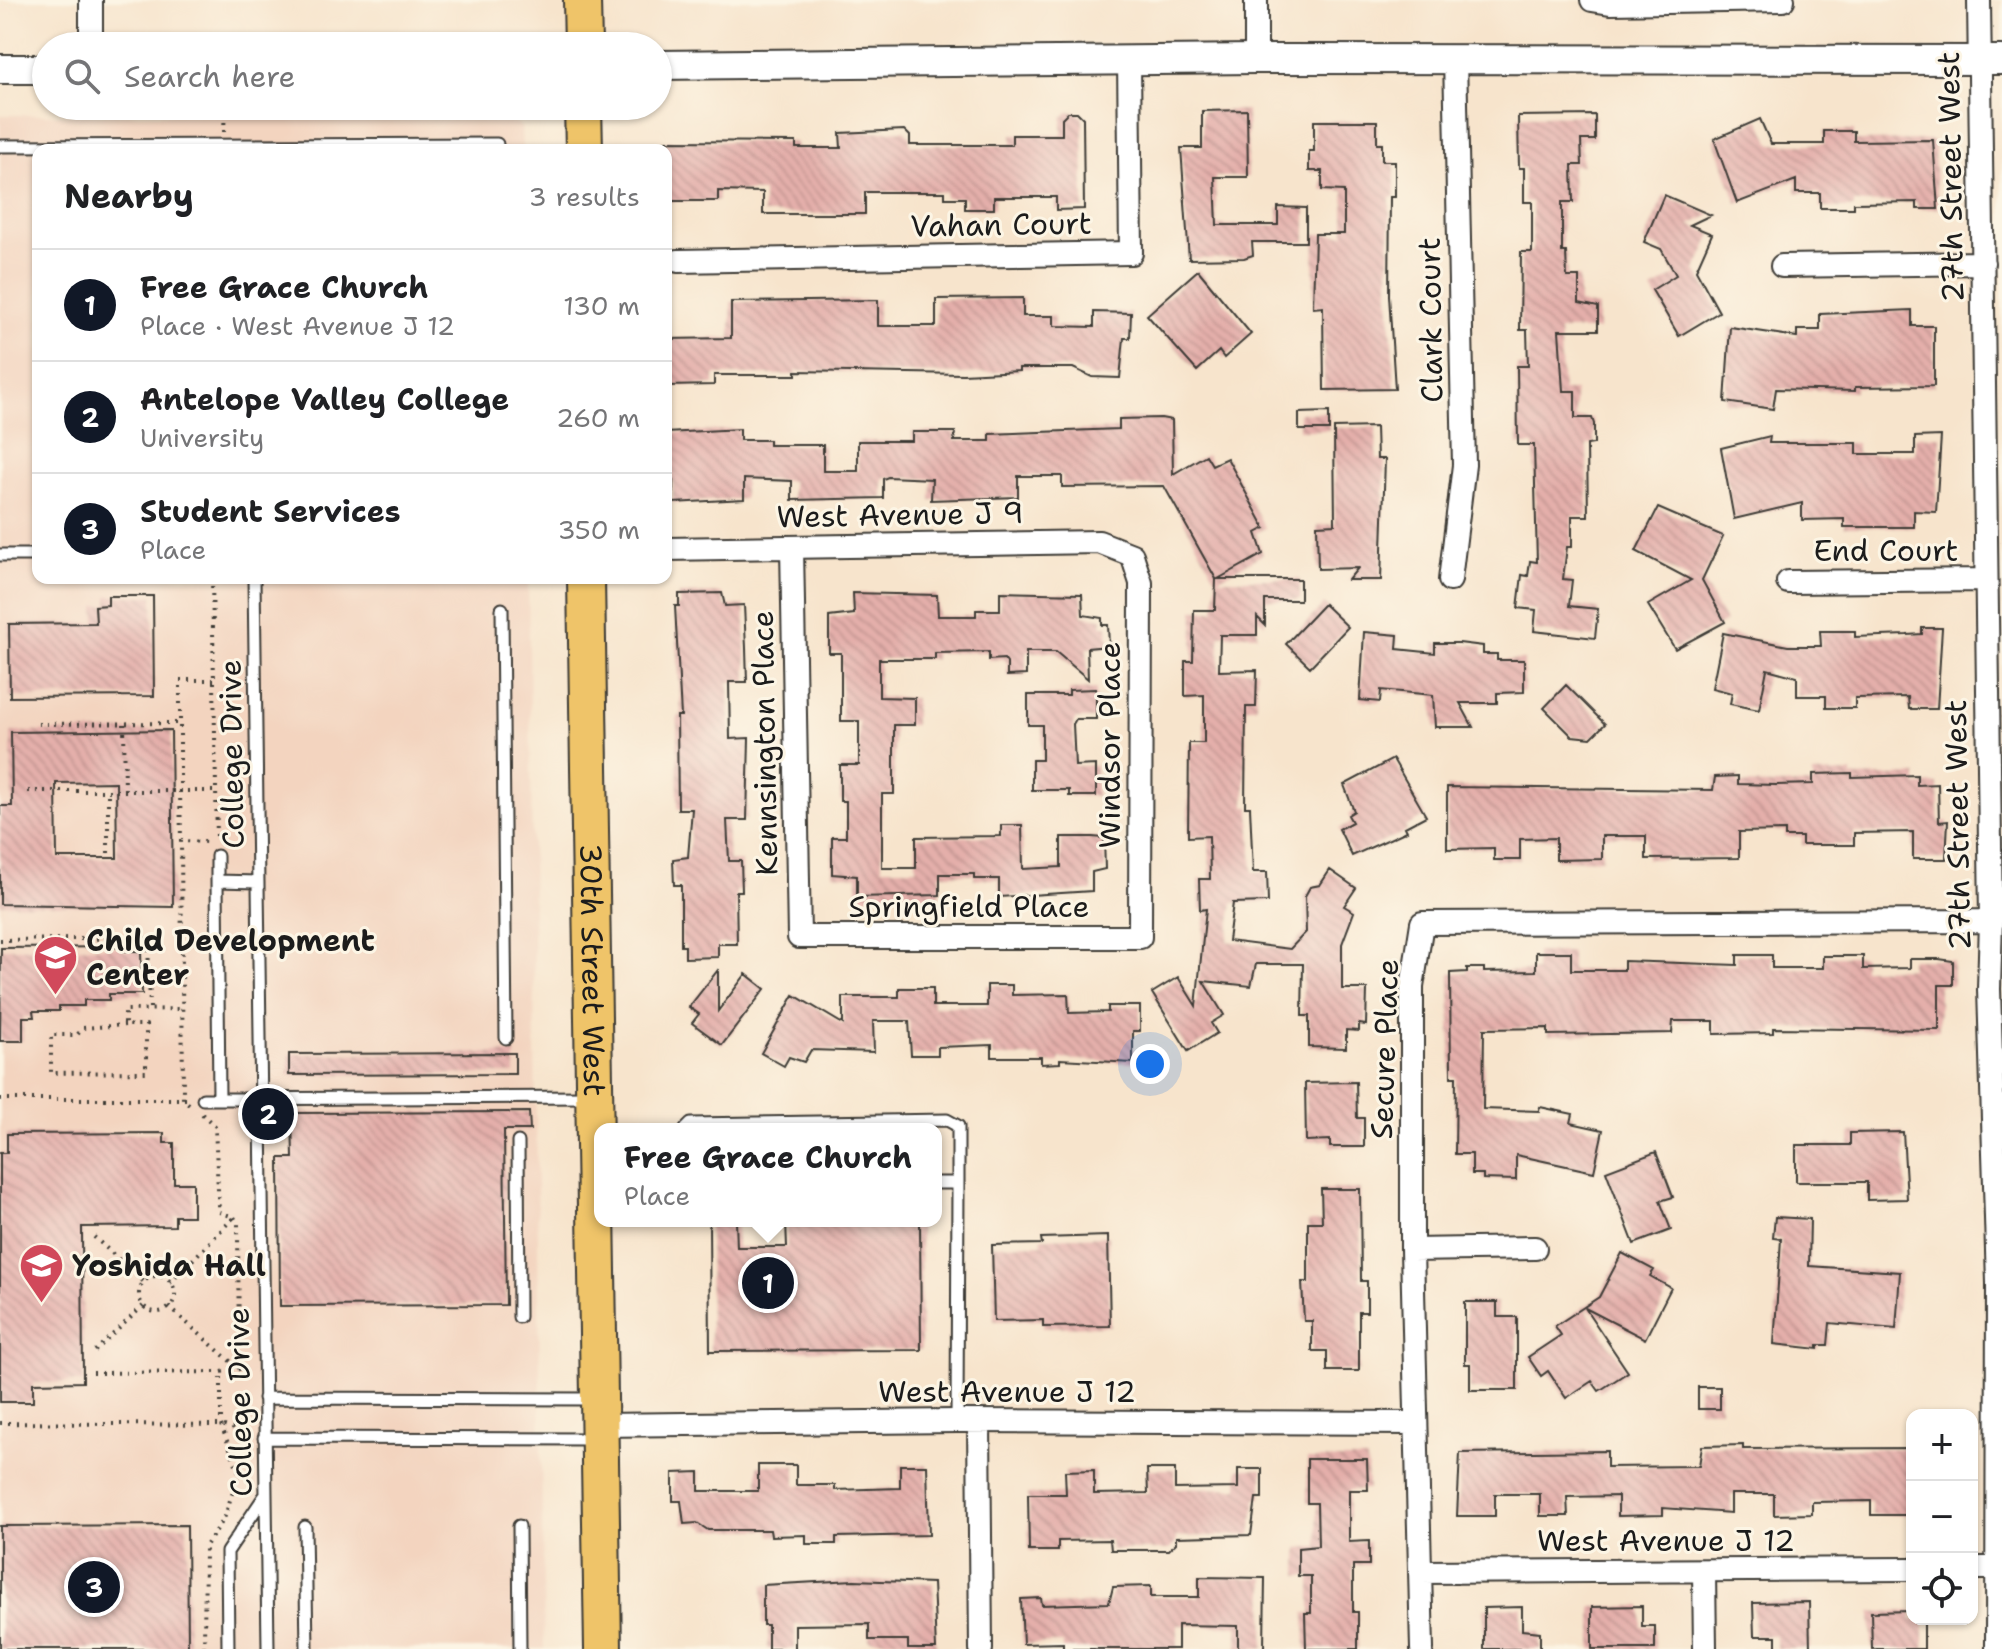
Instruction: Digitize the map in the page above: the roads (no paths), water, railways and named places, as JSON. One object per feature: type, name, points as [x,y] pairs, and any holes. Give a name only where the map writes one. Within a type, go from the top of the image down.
[{"type":"main road","points":[[582,0],[583,32]]},
{"type":"main road","points":[[583,120],[584,144]]},
{"type":"main road","name":"30th Street West","points":[[586,584],[596,1123]]},
{"type":"main road","name":"30th Street West","points":[[598,1227],[603,1649]]},
{"type":"street","points":[[91,0],[91,32]]},
{"type":"street","points":[[1256,0],[1256,59]]},
{"type":"street","points":[[1592,0],[1625,3],[1783,0]]},
{"type":"street","name":"27th Street West","points":[[1979,0],[1991,60],[1992,198],[1983,263],[1985,580],[1994,604],[1991,921],[1996,989],[2000,1283],[1997,1649]]},
{"type":"street","name":"Clark Court","points":[[1450,580],[1464,465],[1455,58]]},
{"type":"street","points":[[672,65],[1129,59],[1991,60]]},
{"type":"street","name":"Vahan Court","points":[[678,261],[1131,253],[1129,59]]},
{"type":"street","points":[[0,69],[32,69]]},
{"type":"street","points":[[1782,266],[1983,263]]},
{"type":"street","name":"West Avenue J 9","points":[[672,549],[1099,542],[1132,555]]},
{"type":"street","name":"Kennsington Place","points":[[792,547],[799,937]]},
{"type":"street","name":"Windsor Place","points":[[1132,555],[1141,583],[1140,937]]},
{"type":"street","name":"End Court","points":[[1788,582],[1985,580]]},
{"type":"street","name":"Secure Place","points":[[1422,1649],[1412,1250],[1412,987],[1422,923],[1991,921]]},
{"type":"street","name":"Springfield Place","points":[[799,937],[1140,937]]},
{"type":"street","points":[[1412,1250],[1535,1248]]},
{"type":"street","name":"West Avenue J 12","points":[[599,1421],[1416,1423]]},
{"type":"street","points":[[968,1421],[981,1649]]},
{"type":"street","points":[[1978,1568],[1997,1568]]},
{"type":"street","name":"West Avenue J 12","points":[[1420,1572],[1906,1569]]},
{"type":"street","points":[[1704,1571],[1705,1649]]},
{"type":"lane","points":[[0,146],[32,146]]},
{"type":"lane","points":[[0,555],[32,555]]},
{"type":"lane","name":"College Drive","points":[[254,584],[268,1649]]},
{"type":"lane","points":[[502,609],[506,1038]]},
{"type":"lane","points":[[217,856],[219,1098]]},
{"type":"lane","points":[[217,881],[258,882]]},
{"type":"lane","points":[[203,1099],[595,1097]]},
{"type":"lane","points":[[755,1123],[947,1120],[958,1126],[968,1421]]},
{"type":"lane","points":[[518,1142],[519,1317]]},
{"type":"lane","points":[[942,1183],[958,1183]]},
{"type":"lane","points":[[264,1398],[599,1421]]},
{"type":"lane","points":[[264,1438],[599,1421]]},
{"type":"lane","points":[[228,1649],[227,1552],[264,1497]]},
{"type":"lane","points":[[519,1526],[520,1649]]},
{"type":"lane","points":[[305,1527],[307,1649]]},
{"type":"place","name":"Child Development Center","points":[[55,997]]},
{"type":"place","name":"Antelope Valley College","points":[[268,1114]]},
{"type":"place","name":"Free Grace Church","points":[[768,1283]]},
{"type":"place","name":"Yoshida Hall","points":[[41,1305]]},
{"type":"place","name":"Student Services","points":[[94,1587]]}]
